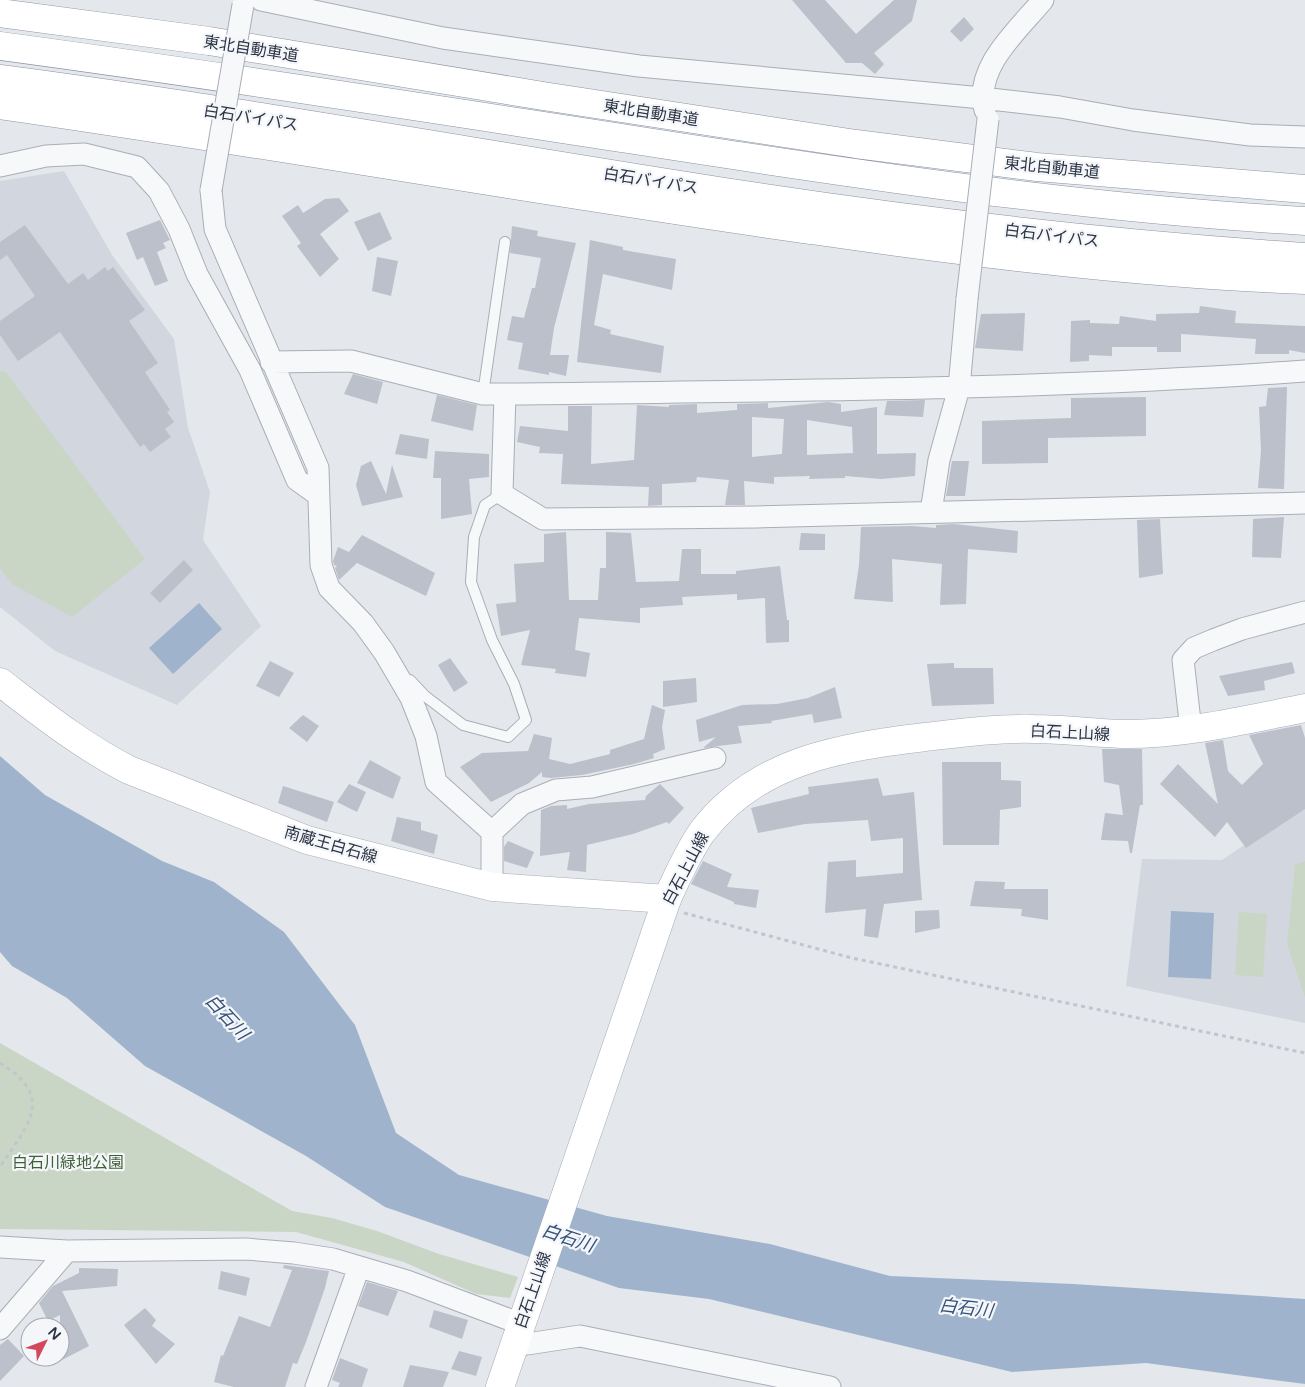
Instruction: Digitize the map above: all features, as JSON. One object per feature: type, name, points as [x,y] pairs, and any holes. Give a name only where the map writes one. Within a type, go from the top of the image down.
[{"type":"main road","name":"東北自動車道","points":[[0,13],[209,41],[543,96],[856,144],[1037,167],[1305,189]]},
{"type":"main road","name":"東北自動車道","points":[[0,46],[167,68],[835,171],[1062,200],[1236,217],[1305,221]]},
{"type":"main road","name":"白石バイパス","points":[[0,79],[690,187],[911,218],[1174,248],[1305,257]]},
{"type":"main road","name":"白石バイパス","points":[[0,105],[243,140],[589,198],[950,250],[1212,277],[1305,280]]},
{"type":"main road","name":"南蔵王白石線","points":[[0,682],[80,742],[129,770],[307,840],[492,886],[664,906]]},
{"type":"main road","name":"白石上山線","points":[[500,1387],[664,906],[702,832],[728,805],[747,790],[784,768],[820,754],[874,743],[969,732],[1034,729],[1123,734],[1191,730],[1305,708]]},
{"type":"street","points":[[931,512],[939,460],[959,388],[967,299],[988,120],[982,98],[993,60],[1043,0]]},
{"type":"street","points":[[492,832],[436,782],[426,736],[411,698],[387,656],[363,624],[329,588],[321,565],[318,468],[215,230],[211,190],[249,2],[442,38],[638,66],[982,98],[1060,107],[1133,120],[1250,135],[1305,137]]},
{"type":"street","points":[[0,166],[46,156],[84,154],[137,167],[159,191],[179,229],[197,274],[250,370],[297,480],[318,496]]},
{"type":"street","points":[[271,362],[351,361],[483,394],[959,388],[1224,377],[1305,371]]},
{"type":"street","points":[[505,394],[502,494],[543,518],[757,517],[1305,503]]},
{"type":"street","points":[[1191,730],[1183,660],[1194,648],[1242,629],[1305,612]]},
{"type":"street","points":[[492,886],[492,832],[522,804],[556,790],[592,787],[715,758]]},
{"type":"street","points":[[0,1247],[67,1251],[246,1249],[333,1259],[416,1284],[521,1324],[527,1344],[580,1336],[830,1387]]},
{"type":"street","points":[[0,1330],[67,1251]]},
{"type":"street","points":[[316,1387],[360,1267]]},
{"type":"lane","points":[[483,394],[505,242]]},
{"type":"lane","points":[[387,656],[425,696],[463,725],[508,737],[526,720],[514,684],[492,640],[472,582],[474,537],[485,505],[502,494]]},
{"type":"path","points":[[664,906],[852,958],[1305,1053]]},
{"type":"path","points":[[0,1063],[16,1074],[26,1085],[33,1098],[33,1109],[29,1122],[0,1167]]},
{"type":"shaded area","points":[[64,171],[112,255],[174,339],[188,428],[210,492],[203,540],[261,626],[177,705],[55,651],[0,607],[0,181]]},
{"type":"shaded area","points":[[1305,804],[1305,1023],[1126,986],[1142,859],[1222,860]]},
{"type":"green space","points":[[0,371],[6,372],[145,559],[72,617],[12,584],[0,568]]},
{"type":"green space","points":[[1305,861],[1305,997],[1287,944],[1295,865]]},
{"type":"green space","points":[[1239,912],[1267,914],[1263,977],[1235,975]]},
{"type":"green space","name":"白石川緑地公園","points":[[0,1043],[292,1211],[332,1218],[377,1231],[439,1254],[518,1277],[510,1298],[476,1294],[404,1262],[296,1232],[0,1229]]},
{"type":"water","points":[[199,603],[222,629],[173,674],[149,648]]},
{"type":"water","name":"白石川","points":[[0,756],[45,795],[162,861],[214,882],[284,932],[355,1025],[396,1133],[459,1175],[607,1216],[770,1244],[890,1276],[1073,1284],[1305,1299],[1305,1384],[1146,1363],[1012,1372],[709,1299],[619,1288],[385,1207],[306,1156],[145,1066],[67,998],[12,966],[0,952]]},
{"type":"water","points":[[1171,911],[1214,913],[1211,979],[1168,977]]},
{"type":"building","points":[[792,0],[825,0],[856,34],[894,0],[917,0],[912,21],[874,53],[884,64],[875,74],[862,63],[846,63]]},
{"type":"building","points":[[964,17],[974,29],[961,42],[950,31]]},
{"type":"building","points":[[339,198],[349,211],[320,234],[339,259],[320,277],[297,246],[301,243],[282,216],[298,205],[303,213],[325,199]]},
{"type":"building","points":[[380,212],[392,239],[368,251],[354,222]]},
{"type":"building","points":[[160,220],[170,240],[163,243],[166,248],[157,252],[168,281],[155,286],[143,257],[137,260],[126,233]]},
{"type":"building","points":[[25,225],[68,284],[83,273],[88,280],[105,267],[108,271],[113,267],[145,310],[129,321],[158,363],[145,372],[170,410],[167,412],[174,422],[165,429],[171,437],[150,452],[144,444],[140,447],[60,332],[18,361],[0,335],[0,321],[35,296],[7,255],[0,260],[0,242]]},
{"type":"building","points":[[512,226],[538,231],[537,236],[576,243],[554,328],[550,355],[569,355],[566,376],[549,372],[549,375],[518,369],[523,343],[507,340],[512,316],[524,318],[532,288],[535,288],[541,258],[510,253]]},
{"type":"building","points":[[590,240],[623,247],[623,250],[676,259],[672,290],[603,274],[594,325],[611,330],[610,334],[664,346],[661,373],[577,362]]},
{"type":"building","points":[[377,257],[398,261],[391,296],[372,291]]},
{"type":"building","points":[[1200,306],[1236,311],[1235,323],[1305,326],[1305,353],[1289,350],[1289,354],[1255,354],[1256,339],[1181,334],[1181,352],[1157,352],[1157,347],[1112,347],[1112,356],[1089,355],[1089,361],[1070,362],[1071,321],[1090,320],[1090,323],[1119,324],[1120,316],[1156,321],[1156,314],[1199,313]]},
{"type":"building","points":[[1025,313],[1023,351],[975,348],[981,314]]},
{"type":"building","points":[[353,374],[383,382],[377,404],[344,394]]},
{"type":"building","points":[[1287,387],[1284,489],[1258,488],[1261,450],[1259,407],[1266,406],[1268,388]]},
{"type":"building","points":[[437,395],[477,405],[473,431],[431,421]]},
{"type":"building","points":[[1146,397],[1146,436],[1048,438],[1048,463],[982,464],[982,421],[1071,418],[1071,398]]},
{"type":"building","points":[[925,400],[923,417],[884,415],[887,401]]},
{"type":"building","points":[[828,402],[841,404],[841,412],[877,407],[877,454],[916,453],[915,476],[881,479],[845,476],[845,478],[809,479],[810,476],[774,477],[774,484],[744,481],[745,505],[725,505],[729,480],[697,477],[696,482],[662,484],[662,505],[648,506],[649,487],[561,484],[563,454],[539,453],[540,447],[517,442],[520,426],[568,431],[568,406],[592,406],[591,464],[634,460],[637,405],[669,407],[669,405],[697,404],[697,413],[737,410],[737,404],[768,403],[768,408]],"holes":[[[752,417],[784,419],[782,454],[752,457]],[[807,420],[852,427],[853,453],[807,455]]]},
{"type":"building","points":[[400,434],[429,439],[427,459],[395,454]]},
{"type":"building","points":[[435,451],[489,454],[489,477],[469,479],[472,514],[441,519],[441,478],[433,478]]},
{"type":"building","points":[[371,461],[386,494],[392,465],[403,497],[362,506],[356,485],[361,466]]},
{"type":"building","points":[[952,461],[969,461],[965,496],[946,496]]},
{"type":"building","points":[[1284,517],[1281,558],[1252,557],[1253,519]]},
{"type":"building","points":[[1160,519],[1163,574],[1139,578],[1137,520]]},
{"type":"building","points":[[954,524],[1018,531],[1017,553],[968,549],[966,604],[940,605],[942,564],[892,559],[893,602],[854,599],[859,565],[861,527],[912,526],[936,528],[936,525]]},
{"type":"building","points":[[566,532],[569,600],[598,600],[600,568],[606,568],[606,532],[631,533],[636,582],[679,581],[682,549],[701,549],[701,574],[736,574],[736,571],[780,566],[787,620],[789,620],[789,642],[766,643],[765,598],[737,600],[737,594],[682,597],[683,605],[640,608],[640,623],[579,618],[575,650],[590,653],[586,677],[555,673],[556,669],[521,665],[530,630],[501,636],[496,604],[516,602],[514,564],[544,562],[544,534]]},
{"type":"building","points":[[801,533],[825,534],[825,550],[799,550]]},
{"type":"building","points":[[362,535],[435,573],[426,596],[357,563],[339,580],[335,568],[337,566],[334,565],[333,561],[338,547],[349,552]]},
{"type":"building","points":[[184,560],[193,570],[160,603],[150,593]]},
{"type":"building","points":[[450,658],[468,683],[454,692],[438,665]]},
{"type":"building","points":[[270,661],[294,673],[279,697],[256,686]]},
{"type":"building","points":[[1292,662],[1295,673],[1264,681],[1265,690],[1228,696],[1219,676]]},
{"type":"building","points":[[954,663],[954,668],[993,668],[994,704],[932,706],[927,664]]},
{"type":"building","points":[[696,678],[697,702],[663,707],[663,681]]},
{"type":"building","points":[[835,687],[842,718],[814,723],[812,714],[771,721],[772,723],[738,726],[742,743],[703,748],[716,737],[699,742],[696,720],[742,705],[777,704],[808,698]]},
{"type":"building","points":[[652,705],[665,710],[662,727],[665,749],[653,754],[654,758],[582,775],[551,778],[542,777],[542,772],[529,783],[491,802],[460,767],[482,753],[528,751],[534,734],[552,738],[549,759],[570,764],[610,754],[610,750],[644,739]]},
{"type":"building","points":[[303,715],[319,726],[307,742],[289,728]]},
{"type":"building","points":[[1301,725],[1305,738],[1305,809],[1246,848],[1227,822],[1215,837],[1160,784],[1178,764],[1218,804],[1205,743],[1223,740],[1228,771],[1242,785],[1263,764],[1249,735]]},
{"type":"building","points":[[1102,749],[1142,749],[1143,805],[1140,805],[1132,853],[1130,853],[1128,841],[1101,840],[1105,813],[1123,815],[1119,785],[1104,782]]},
{"type":"building","points":[[370,760],[401,777],[393,799],[357,783]]},
{"type":"building","points":[[942,762],[1001,762],[1001,780],[1021,781],[1021,807],[1000,810],[999,845],[943,845]]},
{"type":"building","points":[[878,778],[883,796],[914,792],[922,900],[884,904],[878,938],[864,936],[866,909],[825,913],[828,862],[856,860],[856,877],[903,873],[903,838],[871,841],[868,820],[805,824],[758,833],[751,808],[809,794],[808,787]]},
{"type":"building","points":[[349,784],[366,792],[357,812],[337,802]]},
{"type":"building","points":[[660,784],[684,808],[669,824],[667,822],[633,834],[587,845],[586,872],[567,870],[570,852],[540,856],[541,810],[551,806],[567,805],[567,809],[589,804],[645,800],[646,796]]},
{"type":"building","points":[[283,786],[334,802],[327,822],[278,803]]},
{"type":"building","points":[[397,817],[421,822],[421,830],[438,835],[434,854],[391,841]]},
{"type":"building","points":[[508,841],[534,852],[527,868],[504,861],[504,847]]},
{"type":"building","points":[[703,861],[732,874],[727,887],[759,890],[756,908],[734,904],[734,902],[691,884]]},
{"type":"building","points":[[975,881],[1005,882],[1004,889],[1048,889],[1048,920],[1021,916],[1022,909],[970,906]]},
{"type":"building","points":[[939,910],[940,928],[915,933],[915,911]]},
{"type":"building","points":[[284,1265],[329,1271],[306,1342],[297,1364],[293,1363],[285,1387],[234,1387],[214,1382],[221,1355],[223,1356],[239,1316],[270,1327],[292,1270],[283,1268]]},
{"type":"building","points":[[79,1268],[118,1269],[117,1286],[62,1291],[89,1346],[70,1356],[70,1317],[60,1317],[60,1315],[46,1317],[39,1303],[53,1286],[79,1273]]},
{"type":"building","points":[[221,1271],[250,1278],[246,1296],[218,1289]]},
{"type":"building","points":[[367,1282],[398,1291],[388,1316],[358,1306]]},
{"type":"building","points":[[145,1308],[156,1320],[152,1326],[175,1344],[156,1364],[124,1325]]},
{"type":"building","points":[[434,1310],[468,1320],[462,1339],[429,1327]]},
{"type":"building","points":[[8,1339],[20,1352],[20,1360],[0,1381],[0,1345]]},
{"type":"building","points":[[459,1351],[482,1357],[476,1376],[451,1369]]},
{"type":"building","points":[[340,1358],[368,1369],[362,1387],[338,1387],[340,1383],[332,1380]]},
{"type":"building","points":[[410,1365],[449,1372],[443,1387],[403,1387]]}]
